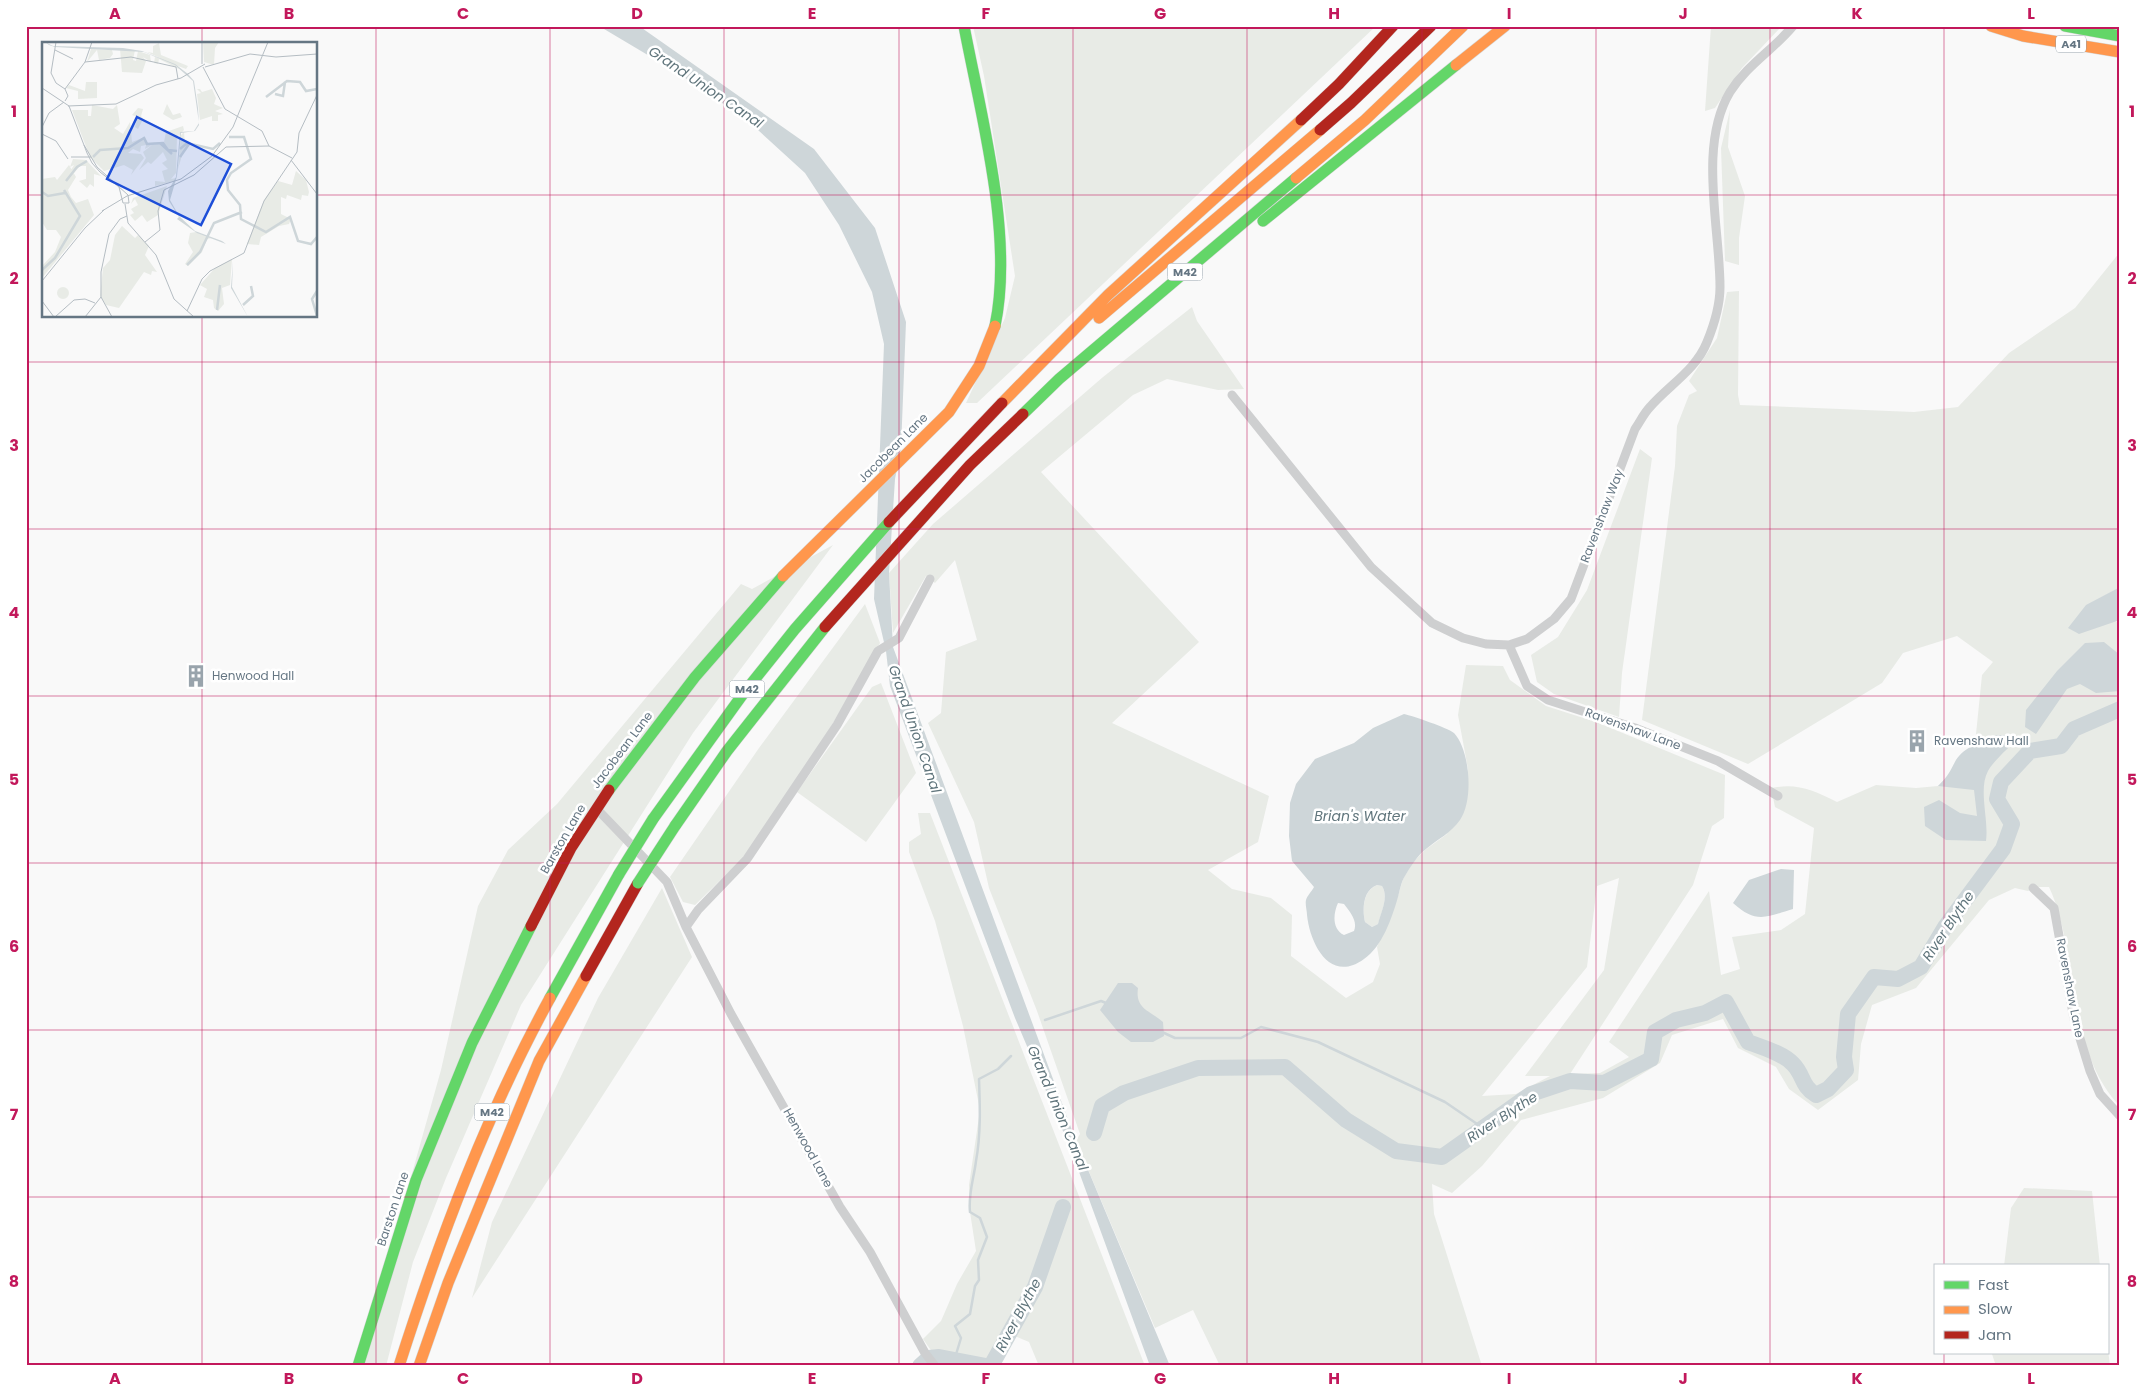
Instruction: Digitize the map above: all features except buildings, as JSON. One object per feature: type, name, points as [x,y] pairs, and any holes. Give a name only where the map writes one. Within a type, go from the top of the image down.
[{"type":"main road","name":"Jacobean Lane","points":[[596,808],[695,677],[747,616],[800,558],[949,412],[969,384],[988,347],[997,315],[1001,271],[1000,229],[964,26]]},
{"type":"main road","points":[[965,441],[1108,296],[1267,153],[1339,84],[1393,26]]},
{"type":"main road","name":"M42","points":[[399,1366],[428,1270],[456,1196],[499,1097],[551,993],[619,874],[653,819],[743,694],[849,566],[905,503],[965,441],[1046,365],[1351,103],[1431,26]]},
{"type":"main road","name":"M42","points":[[419,1366],[448,1283],[539,1061],[638,883],[675,826],[756,712],[854,591],[914,524],[1000,435],[1058,379],[1364,120],[1463,26]]},
{"type":"main road","points":[[1000,435],[1130,332],[1321,172],[1505,26]]},
{"type":"main road","name":"A41","points":[[1991,26],[2023,36],[2120,52]]},
{"type":"main road","name":"A41","points":[[2065,26],[2120,36]]},
{"type":"main road","points":[[2023,36],[2120,61]]},
{"type":"main road","name":"Barston Lane","points":[[358,1366],[416,1180],[472,1043],[571,848],[596,808]]},
{"type":"street","name":"Ravenshaw Way","points":[[1232,395],[1371,567],[1432,623],[1463,638],[1486,644],[1509,645],[1527,639],[1547,624],[1571,599],[1635,429],[1649,408],[1700,358],[1707,342],[1717,311],[1720,288],[1713,153],[1718,119],[1729,93],[1740,78],[1793,26]]},
{"type":"street","points":[[686,928],[698,910],[747,859],[832,732],[878,651],[899,638],[930,579]]},
{"type":"street","name":"Ravenshaw Lane","points":[[1509,645],[1528,686],[1548,700],[1635,728],[1718,761],[1778,796]]},
{"type":"street","name":"Barston Lane","points":[[596,808],[667,882],[686,928]]},
{"type":"street","name":"Ravenshaw Lane","points":[[2034,888],[2054,908],[2074,1019],[2090,1071],[2100,1094],[2120,1116]]},
{"type":"street","name":"Henwood Lane","points":[[686,928],[731,1014],[840,1207],[870,1252],[925,1352],[935,1366]]},
{"type":"shaded area","points":[[973,26],[1376,26],[977,403],[966,403],[1005,318],[1015,276],[984,76]]},
{"type":"shaded area","points":[[1711,26],[1782,26],[1742,68],[1715,108],[1705,111]]},
{"type":"shaded area","points":[[1730,110],[1728,147],[1745,196],[1739,238],[1739,265],[1725,261],[1721,148]]},
{"type":"shaded area","points":[[2120,252],[2120,587],[2086,606],[2117,622],[2120,618],[2120,1106],[2103,1084],[2090,1058],[2076,1001],[2066,942],[2059,913],[2049,887],[2037,887],[2028,891],[2015,888],[1989,900],[1916,988],[1872,1005],[1861,1044],[1858,1080],[1818,1110],[1789,1089],[1776,1067],[1738,1048],[1723,1019],[1672,1035],[1660,1063],[1603,1098],[1521,1120],[1482,1166],[1452,1193],[1432,1184],[1434,1214],[1482,1366],[1220,1366],[1193,1310],[1155,1328],[1076,1141],[1080,1134],[1037,1011],[989,888],[974,822],[928,723],[941,713],[946,652],[977,640],[955,560],[935,583],[926,576],[893,633],[889,573],[933,524],[1103,377],[1192,307],[1197,321],[1244,389],[1218,390],[1167,379],[1133,395],[1041,472],[1199,642],[1112,723],[1269,796],[1258,842],[1208,870],[1232,889],[1271,898],[1292,915],[1291,956],[1346,998],[1373,982],[1380,964],[1377,947],[1397,899],[1403,879],[1413,862],[1425,850],[1447,834],[1468,769],[1458,715],[1466,665],[1503,666],[1510,680],[1546,706],[1596,722],[1725,775],[1724,818],[1712,826],[1693,885],[1570,1074],[1600,1073],[1629,1057],[1609,1042],[1709,891],[1721,975],[1740,969],[1732,937],[1781,930],[1805,914],[1814,828],[1775,807],[1771,788],[1797,787],[1820,794],[1837,802],[1876,785],[1916,788],[1938,786],[1951,773],[1957,759],[1975,744],[1982,675],[1993,662],[1957,636],[1903,653],[1882,683],[1748,764],[1642,720],[1675,466],[1677,426],[1689,395],[1697,391],[1689,381],[1717,338],[1727,292],[1739,291],[1738,395],[1740,405],[1914,412],[1958,407],[2009,353],[2075,308]],"holes":[[[1619,878],[1604,970],[1525,1076],[1550,1076],[1516,1094],[1482,1096],[1587,967],[1597,886]]]},
{"type":"shaded area","points":[[1640,449],[1652,458],[1622,673],[1619,717],[1554,694],[1537,682],[1531,655],[1558,637],[1587,590]]},
{"type":"shaded area","points":[[833,545],[693,733],[521,1005],[446,1178],[413,1262],[386,1366],[358,1366],[441,1070],[478,906],[508,850],[557,804],[741,584],[752,589]]},
{"type":"shaded area","points":[[865,604],[880,643],[829,730],[744,857],[695,905],[683,902],[670,877],[759,748]]},
{"type":"shaded area","points":[[881,683],[916,773],[866,842],[797,792],[872,687]]},
{"type":"shaded area","points":[[918,813],[930,813],[1145,1366],[1039,1366],[1029,1342],[1015,1336],[1005,1356],[994,1366],[942,1366],[923,1339],[941,1321],[957,1284],[976,1251],[970,1212],[969,1185],[980,1110],[963,1026],[935,921],[909,852],[909,842],[921,834]]},
{"type":"shaded area","points":[[1377,885],[1382,886],[1385,900],[1378,924],[1372,927],[1365,922],[1364,906],[1369,891]]},
{"type":"shaded area","points":[[662,888],[692,957],[472,1298],[492,1222],[598,998]]},
{"type":"shaded area","points":[[2024,1188],[2092,1191],[2100,1264],[2004,1264],[2011,1208]]},
{"type":"shaded area","points":[[2108,1349],[2110,1366],[1996,1366],[1992,1354],[2108,1354]]},
{"type":"water","name":"Grand Union Canal","points":[[599,26],[639,26],[814,149],[875,228],[906,322],[901,448],[895,479],[889,573],[893,647],[1076,1141],[1170,1366],[1150,1366],[1071,1150],[1015,1018],[890,686],[886,651],[874,599],[884,344],[872,292],[839,225],[805,173],[747,120],[678,73]]},
{"type":"water","points":[[2120,587],[2120,618],[2117,621],[2079,634],[2068,628],[2086,605]]},
{"type":"water","points":[[2104,642],[2120,655],[2120,691],[2096,693],[2080,684],[2067,689],[2036,734],[2025,727],[2026,710],[2057,671],[2085,643]]},
{"type":"water","name":"Brian's Water","points":[[1404,714],[1438,725],[1454,733],[1464,751],[1467,763],[1467,800],[1464,811],[1456,825],[1417,858],[1402,881],[1389,923],[1376,947],[1364,959],[1352,965],[1341,967],[1332,964],[1324,957],[1312,938],[1306,902],[1314,887],[1292,861],[1289,836],[1290,803],[1296,784],[1315,759],[1354,743],[1373,728]],"holes":[[[1382,886],[1385,900],[1378,924],[1372,927],[1365,922],[1364,906],[1366,895],[1372,887]],[[1338,903],[1344,904],[1353,917],[1355,924],[1354,931],[1344,935],[1337,929],[1335,921]]]},
{"type":"water","points":[[1997,735],[2020,736],[1994,763],[1985,778],[1986,841],[1946,840],[1925,826],[1924,807],[1939,800],[1960,813],[1977,816],[1974,790],[1938,786],[1964,751]]},
{"type":"water","points":[[1781,869],[1794,870],[1793,909],[1761,917],[1748,914],[1733,903],[1749,880]]},
{"type":"water","points":[[1118,983],[1132,983],[1138,988],[1141,1005],[1163,1022],[1164,1036],[1153,1042],[1131,1042],[1118,1032],[1100,1010]]},
{"type":"waterway","name":"River Blythe","points":[[1094,1133],[1102,1106],[1124,1093],[1198,1068],[1285,1067],[1346,1120],[1396,1151],[1442,1157],[1531,1094],[1570,1081],[1604,1083],[1651,1059],[1655,1032],[1676,1020],[1705,1013],[1726,1002],[1748,1042],[1789,1060],[1797,1068],[1811,1092],[1816,1095],[1828,1089],[1846,1070],[1844,1057],[1848,1014],[1874,977],[1898,979],[1921,967],[1945,927],[2003,849],[2012,824],[1997,799],[2001,782],[2030,751],[2061,746],[2074,729],[2120,709]]},
{"type":"waterway","points":[[1045,1020],[1101,1001],[1106,1003]]},
{"type":"waterway","points":[[1162,1032],[1175,1038],[1241,1038],[1261,1027],[1318,1042],[1445,1102],[1483,1128]]},
{"type":"waterway","points":[[954,1361],[961,1338],[955,1326],[970,1314],[975,1286],[979,1280],[978,1260],[987,1237],[980,1218],[970,1212],[970,1192],[979,1141],[979,1079],[998,1069],[1011,1056]]},
{"type":"waterway","name":"River Blythe","points":[[991,1366],[1035,1287],[1063,1207]]},
{"type":"waterway","name":"River Blythe","points":[[920,1366],[929,1358],[939,1357],[986,1366]]},
{"type":"traffic: fast","points":[[964,26],[986,137],[998,215],[1001,254],[1000,291],[995,326]]},
{"type":"traffic: fast","points":[[2065,26],[2120,36]]},
{"type":"traffic: fast","points":[[1263,221],[1456,65]]},
{"type":"traffic: fast","points":[[1023,414],[1059,379],[1296,178]]},
{"type":"traffic: fast","points":[[653,819],[743,694],[795,629],[889,522]]},
{"type":"traffic: fast","points":[[609,790],[695,677],[783,576]]},
{"type":"traffic: fast","points":[[675,826],[727,751],[825,627]]},
{"type":"traffic: fast","points":[[619,874],[653,819]]},
{"type":"traffic: fast","points":[[638,883],[675,826]]},
{"type":"traffic: fast","points":[[550,998],[619,874]]},
{"type":"traffic: fast","points":[[358,1366],[416,1180],[472,1043],[531,926]]},
{"type":"traffic: slow","points":[[1296,178],[1365,120],[1463,26]]},
{"type":"traffic: slow","points":[[1456,65],[1505,26]]},
{"type":"traffic: slow","points":[[1991,26],[2023,36],[2120,52]]},
{"type":"traffic: slow","points":[[1002,403],[1108,295],[1301,120]]},
{"type":"traffic: slow","points":[[1099,318],[1320,130]]},
{"type":"traffic: slow","points":[[783,576],[949,412],[979,366],[995,326]]},
{"type":"traffic: slow","points":[[419,1366],[448,1283],[539,1061],[586,976]]},
{"type":"traffic: slow","points":[[399,1366],[431,1271],[466,1178],[505,1087],[550,998]]},
{"type":"traffic: jam","points":[[1301,120],[1339,84],[1393,26]]},
{"type":"traffic: jam","points":[[1320,130],[1431,26]]},
{"type":"traffic: jam","points":[[889,522],[1002,403]]},
{"type":"traffic: jam","points":[[825,627],[970,465],[1023,414]]},
{"type":"traffic: jam","points":[[531,926],[571,848],[609,790]]},
{"type":"traffic: jam","points":[[586,976],[638,883]]},
{"type":"place","name":"Henwood Hall","points":[[196,676]]},
{"type":"place","name":"Ravenshaw Hall","points":[[1917,741]]}]
